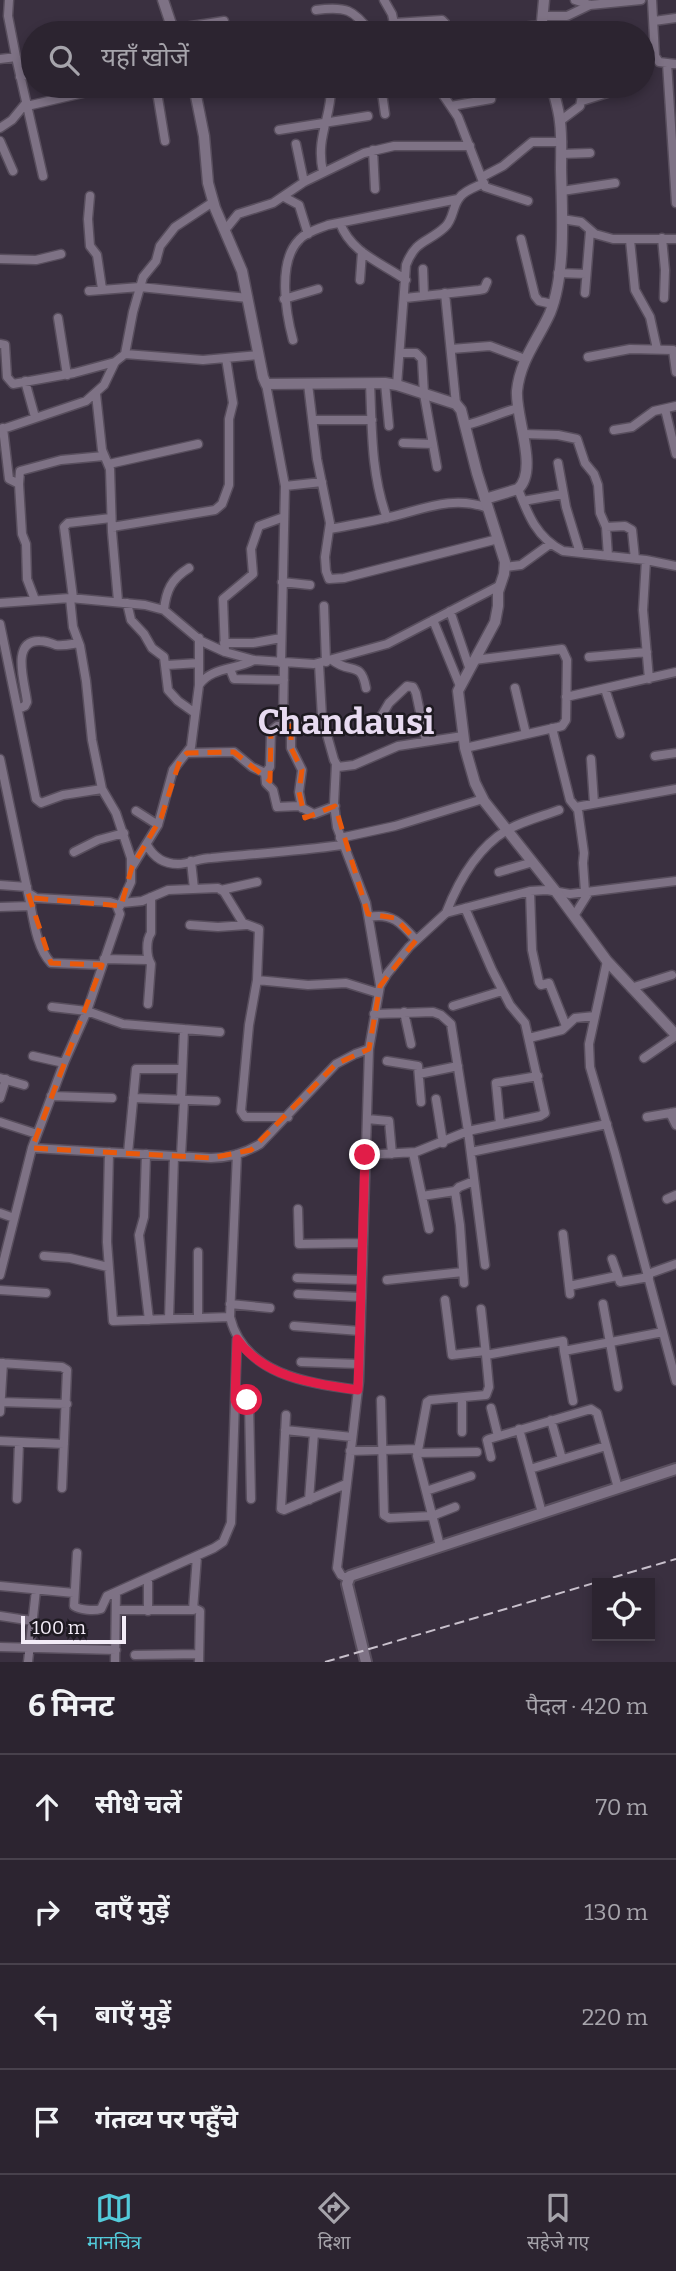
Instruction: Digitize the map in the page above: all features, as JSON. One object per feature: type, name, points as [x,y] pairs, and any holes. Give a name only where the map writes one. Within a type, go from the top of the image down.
[{"type":"main road","points":[[366,1662],[346,1584],[347,1578],[676,1469]]},
{"type":"street","points":[[9,0],[8,16],[21,81]]},
{"type":"street","points":[[163,0],[170,21]]},
{"type":"street","points":[[384,0],[393,21]]},
{"type":"street","points":[[541,21],[544,0]]},
{"type":"street","points":[[575,0],[590,5]]},
{"type":"street","points":[[553,21],[590,5],[641,0]]},
{"type":"street","points":[[652,0],[654,21],[676,18]]},
{"type":"street","points":[[316,10],[333,8],[354,13],[361,21]]},
{"type":"street","points":[[0,59],[16,57]]},
{"type":"street","points":[[655,57],[659,62],[671,64],[676,203]]},
{"type":"street","points":[[25,98],[43,176]]},
{"type":"street","points":[[0,128],[27,104],[56,98]]},
{"type":"street","points":[[158,98],[165,141]]},
{"type":"street","points":[[196,98],[204,136],[208,183],[213,202],[242,271],[285,486],[282,663],[291,748],[302,770],[299,792],[302,808]]},
{"type":"street","points":[[323,172],[320,145],[330,98]]},
{"type":"street","points":[[383,98],[385,114]]},
{"type":"street","points":[[445,98],[488,188],[528,201]]},
{"type":"street","points":[[330,529],[387,518],[439,503],[487,503],[522,486],[526,469],[517,393],[525,359],[550,313],[558,273],[562,219],[562,142],[555,98]]},
{"type":"street","points":[[560,121],[580,106],[582,98]]},
{"type":"street","points":[[582,101],[592,98]]},
{"type":"street","points":[[451,106],[491,99]]},
{"type":"street","points":[[279,130],[368,116]]},
{"type":"street","points":[[0,141],[13,171]]},
{"type":"street","points":[[293,340],[284,299],[288,262],[299,240],[328,225],[458,198],[532,142],[562,142]]},
{"type":"street","points":[[296,144],[303,182]]},
{"type":"street","points":[[225,230],[238,214],[284,197],[303,182],[373,150],[414,145],[470,146]]},
{"type":"street","points":[[373,150],[376,188]]},
{"type":"street","points":[[561,154],[590,153]]},
{"type":"street","points":[[562,191],[615,183]]},
{"type":"street","points":[[90,196],[90,246],[97,255],[102,289]]},
{"type":"street","points":[[284,197],[298,203],[308,234]]},
{"type":"street","points":[[397,385],[406,265],[411,253],[424,240],[449,224],[458,198]]},
{"type":"street","points":[[0,344],[5,345],[8,382],[13,384],[115,362],[125,354],[143,277],[156,261],[167,235],[213,202]]},
{"type":"street","points":[[562,219],[581,222],[590,230],[613,239],[676,239]]},
{"type":"street","points":[[340,223],[348,240],[405,280]]},
{"type":"street","points":[[585,293],[590,230]]},
{"type":"street","points":[[662,238],[664,298]]},
{"type":"street","points":[[521,239],[535,296],[539,301],[552,304]]},
{"type":"street","points":[[630,240],[635,290],[650,317],[657,349]]},
{"type":"street","points":[[360,280],[362,252]]},
{"type":"street","points":[[0,259],[36,260],[61,254]]},
{"type":"street","points":[[424,270],[424,296]]},
{"type":"street","points":[[558,273],[586,274]]},
{"type":"street","points":[[405,298],[479,290],[484,289],[488,282]]},
{"type":"street","points":[[89,290],[140,287],[248,298]]},
{"type":"street","points":[[284,299],[318,289]]},
{"type":"street","points":[[445,293],[456,404]]},
{"type":"street","points":[[58,318],[67,374]]},
{"type":"street","points":[[450,349],[490,346],[525,359]]},
{"type":"street","points":[[589,357],[620,350],[674,351],[676,372]]},
{"type":"street","points":[[400,353],[419,355],[437,467]]},
{"type":"street","points":[[125,354],[203,360],[258,355]]},
{"type":"street","points":[[0,1272],[3,1248],[14,1218],[32,1147],[86,1011],[119,920],[120,906],[131,882],[132,867],[124,833],[102,789],[92,740],[86,681],[74,628],[64,527],[68,523],[111,522],[215,510],[222,504],[229,485],[229,419],[233,403],[226,358]]},
{"type":"street","points":[[19,484],[9,480],[1,429],[78,404],[96,394],[115,362]]},
{"type":"street","points":[[25,381],[35,416]]},
{"type":"street","points":[[370,383],[377,486],[387,518]]},
{"type":"street","points":[[266,384],[385,383],[456,404],[461,410],[505,567],[499,586],[495,622],[460,686],[457,699],[465,748],[475,783],[483,799],[607,961],[676,1036],[644,1058]]},
{"type":"street","points":[[385,383],[389,426]]},
{"type":"street","points":[[308,384],[330,529],[326,571],[330,579],[498,539]]},
{"type":"street","points":[[96,394],[107,460],[111,522],[122,602],[131,620],[142,631],[152,648],[164,657],[168,690],[195,713]]},
{"type":"street","points":[[614,430],[632,427],[654,411],[676,406]]},
{"type":"street","points":[[466,425],[517,408]]},
{"type":"street","points":[[665,409],[676,454]]},
{"type":"street","points":[[313,420],[372,420]]},
{"type":"street","points":[[523,434],[558,435],[577,439],[585,463],[596,478],[600,513],[606,527],[608,556]]},
{"type":"street","points":[[402,443],[433,444]]},
{"type":"street","points":[[35,600],[27,579],[20,471],[61,460],[107,460],[198,444]]},
{"type":"street","points":[[558,463],[571,527],[580,553]]},
{"type":"street","points":[[285,486],[322,482]]},
{"type":"street","points":[[518,489],[534,526],[550,544],[563,551],[676,566]]},
{"type":"street","points":[[523,501],[564,494]]},
{"type":"street","points":[[224,647],[223,599],[253,574],[251,550],[256,530],[262,524],[284,517]]},
{"type":"street","points":[[606,527],[625,526],[632,530],[635,559]]},
{"type":"street","points":[[505,567],[521,565],[550,544]]},
{"type":"street","points":[[646,560],[643,610],[649,679]]},
{"type":"street","points":[[164,610],[168,588],[189,568]]},
{"type":"street","points":[[282,582],[310,585]]},
{"type":"street","points":[[0,603],[72,598],[122,602],[164,610],[199,639],[254,660],[282,663],[326,662],[387,644],[499,586]]},
{"type":"street","points":[[324,606],[326,662],[322,717],[336,764],[335,806],[341,842],[355,870],[369,918],[379,990]]},
{"type":"street","points":[[450,611],[472,664]]},
{"type":"street","points":[[433,620],[460,686]]},
{"type":"street","points":[[0,624],[34,795],[38,802],[102,789]]},
{"type":"street","points":[[224,647],[281,638]]},
{"type":"street","points":[[132,867],[158,825],[173,770],[192,742],[200,685],[199,639]]},
{"type":"street","points":[[18,709],[27,702],[21,655],[23,647],[38,640],[58,645],[79,643]]},
{"type":"street","points":[[465,748],[565,723],[567,656],[562,649],[472,664]]},
{"type":"street","points":[[589,657],[647,652]]},
{"type":"street","points":[[200,685],[209,674],[254,660]]},
{"type":"street","points":[[326,662],[361,671],[366,688]]},
{"type":"street","points":[[167,665],[199,663]]},
{"type":"street","points":[[230,669],[234,679],[284,680]]},
{"type":"street","points":[[566,697],[676,672]]},
{"type":"street","points":[[379,720],[398,693],[411,686],[416,693],[426,741]]},
{"type":"street","points":[[515,688],[526,734]]},
{"type":"street","points":[[605,689],[620,734]]},
{"type":"street","points":[[308,725],[276,726],[271,731],[270,767],[265,773],[266,783],[272,790],[276,806],[302,808],[314,814],[335,806]]},
{"type":"street","points":[[552,728],[570,800],[576,807],[584,853],[587,892],[574,916]]},
{"type":"street","points":[[336,764],[344,767],[382,751],[463,736]]},
{"type":"street","points":[[187,753],[234,752],[251,767],[265,773]]},
{"type":"street","points":[[655,756],[676,753]]},
{"type":"street","points":[[0,759],[4,794],[37,935],[47,959],[51,963],[148,960]]},
{"type":"street","points":[[591,759],[594,803]]},
{"type":"street","points":[[576,807],[676,789]]},
{"type":"street","points":[[147,845],[154,857],[179,864],[202,858],[290,852],[341,842],[483,799]]},
{"type":"street","points":[[347,1578],[341,1575],[337,1568],[358,1390],[369,1049],[379,990],[387,974],[416,940],[446,913],[457,886],[470,866],[487,848],[507,830],[559,810]]},
{"type":"street","points":[[136,811],[158,825]]},
{"type":"street","points":[[74,852],[98,840],[124,833]]},
{"type":"street","points":[[191,861],[194,889]]},
{"type":"street","points":[[499,872],[533,862]]},
{"type":"street","points":[[446,913],[530,891],[587,892],[676,881]]},
{"type":"street","points":[[0,885],[27,890],[36,898],[110,902],[120,906],[168,890],[221,890],[257,882]]},
{"type":"street","points":[[221,890],[246,925]]},
{"type":"street","points":[[530,891],[532,950],[539,982],[541,985],[549,983],[566,1026]]},
{"type":"street","points":[[148,1004],[151,897]]},
{"type":"street","points":[[0,907],[31,906]]},
{"type":"street","points":[[365,1155],[414,1153],[468,1131],[545,1113],[523,1018],[510,1005],[502,991],[465,908]]},
{"type":"street","points":[[369,918],[378,915],[395,918],[416,940]]},
{"type":"street","points":[[190,925],[246,925],[260,929],[257,980],[249,1025],[241,1111],[245,1117],[288,1117]]},
{"type":"street","points":[[607,961],[589,1044],[590,1067],[676,1381]]},
{"type":"street","points":[[631,988],[672,975]]},
{"type":"street","points":[[257,980],[308,985],[346,983],[379,990]]},
{"type":"street","points":[[453,1006],[502,991]]},
{"type":"street","points":[[52,1007],[86,1011],[123,1024],[220,1032]]},
{"type":"street","points":[[404,1012],[411,1044]]},
{"type":"street","points":[[374,1014],[433,1012],[448,1020],[453,1029],[485,1265]]},
{"type":"street","points":[[529,1038],[562,1030],[575,1018],[595,1016]]},
{"type":"street","points":[[169,1319],[184,1029]]},
{"type":"street","points":[[32,1147],[223,1158],[237,1154],[260,1144],[336,1065],[369,1049]]},
{"type":"street","points":[[33,1056],[64,1063]]},
{"type":"street","points":[[387,1061],[416,1065],[421,1102]]},
{"type":"street","points":[[419,1074],[458,1066]]},
{"type":"street","points":[[128,1153],[136,1069],[182,1069]]},
{"type":"street","points":[[500,1124],[496,1083],[538,1076]]},
{"type":"street","points":[[0,1098],[3,1079],[24,1086]]},
{"type":"street","points":[[51,1096],[112,1098]]},
{"type":"street","points":[[133,1098],[216,1101]]},
{"type":"street","points":[[436,1099],[443,1143]]},
{"type":"street","points":[[647,1117],[673,1112],[676,1125]]},
{"type":"street","points":[[367,1119],[389,1121],[393,1154]]},
{"type":"street","points":[[0,1122],[37,1135]]},
{"type":"street","points":[[471,1152],[607,1124]]},
{"type":"street","points":[[109,1152],[108,1267],[113,1321],[230,1317]]},
{"type":"street","points":[[414,1153],[429,1229]]},
{"type":"street","points":[[146,1154],[144,1217],[139,1235],[149,1320]]},
{"type":"street","points":[[77,1553],[75,1607],[97,1610],[101,1609],[104,1599],[116,1592],[197,1556],[223,1542],[228,1534],[231,1523],[237,1339],[230,1317],[230,1304],[237,1154]]},
{"type":"street","points":[[464,1283],[460,1217],[455,1191],[458,1186],[474,1181]]},
{"type":"street","points":[[422,1196],[455,1191]]},
{"type":"street","points":[[667,1199],[676,1195]]},
{"type":"street","points":[[298,1209],[299,1244],[362,1243]]},
{"type":"street","points":[[0,1213],[14,1218]]},
{"type":"street","points":[[563,1234],[570,1290],[617,1276]]},
{"type":"street","points":[[198,1252],[198,1318]]},
{"type":"street","points":[[44,1255],[108,1267]]},
{"type":"street","points":[[612,1259],[617,1276],[623,1283],[676,1264]]},
{"type":"street","points":[[387,1280],[463,1272]]},
{"type":"street","points":[[297,1278],[360,1280]]},
{"type":"street","points":[[0,1290],[46,1293]]},
{"type":"street","points":[[298,1294],[360,1297]]},
{"type":"street","points":[[445,1300],[452,1355],[486,1353],[563,1341],[573,1401]]},
{"type":"street","points":[[230,1304],[270,1308]]},
{"type":"street","points":[[603,1304],[618,1387]]},
{"type":"street","points":[[440,1546],[417,1451],[427,1402],[481,1396],[488,1392],[481,1309]]},
{"type":"street","points":[[294,1326],[360,1331]]},
{"type":"street","points":[[564,1350],[663,1332]]},
{"type":"street","points":[[237,1339],[247,1352],[291,1378],[358,1390]]},
{"type":"street","points":[[301,1362],[359,1364]]},
{"type":"street","points":[[0,1412],[1,1363],[65,1368],[68,1373],[62,1488]]},
{"type":"street","points":[[462,1398],[462,1432]]},
{"type":"street","points":[[235,1400],[247,1400],[249,1403],[251,1499]]},
{"type":"street","points":[[381,1400],[384,1515],[389,1518],[432,1516],[455,1507]]},
{"type":"street","points":[[0,1402],[66,1404]]},
{"type":"street","points":[[491,1408],[498,1436]]},
{"type":"street","points":[[491,1457],[487,1440],[594,1409],[618,1488]]},
{"type":"street","points":[[286,1415],[281,1509],[346,1485]]},
{"type":"street","points":[[551,1420],[562,1459]]},
{"type":"street","points":[[519,1429],[542,1513]]},
{"type":"street","points":[[285,1430],[352,1437]]},
{"type":"street","points":[[309,1500],[314,1433]]},
{"type":"street","points":[[0,1441],[64,1444]]},
{"type":"street","points":[[18,1499],[19,1442]]},
{"type":"street","points":[[530,1469],[606,1446]]},
{"type":"street","points":[[350,1451],[477,1452]]},
{"type":"street","points":[[233,1453],[250,1452]]},
{"type":"street","points":[[426,1491],[471,1476]]},
{"type":"street","points":[[232,1485],[250,1483]]},
{"type":"street","points":[[194,1608],[197,1556]]},
{"type":"street","points":[[148,1578],[148,1611]]},
{"type":"street","points":[[0,1587],[74,1593]]},
{"type":"street","points":[[29,1662],[36,1590]]},
{"type":"street","points":[[115,1662],[116,1592]]},
{"type":"street","points":[[116,1610],[188,1611],[194,1608]]},
{"type":"street","points":[[135,1655],[199,1658],[200,1611],[194,1608]]},
{"type":"street","points":[[0,1616],[33,1621]]},
{"type":"street","points":[[0,1647],[116,1650]]},
{"type":"highlighted area","points":[[291,726],[291,748],[302,770],[299,792],[305,818],[335,806],[368,914],[395,918],[416,940],[380,986],[369,1049],[336,1064],[251,1150],[211,1158],[32,1148],[102,965],[51,963],[28,893],[33,898],[121,906],[132,867],[161,818],[180,760],[187,753],[234,752],[270,781],[271,731]]},
{"type":"railway","points":[[325,1662],[676,1559]]},
{"type":"district","name":"Chandausi","points":[[346,722]]},
{"type":"route","points":[[247,1400],[235,1400],[237,1339],[247,1352],[291,1378],[358,1390],[365,1155]]}]
